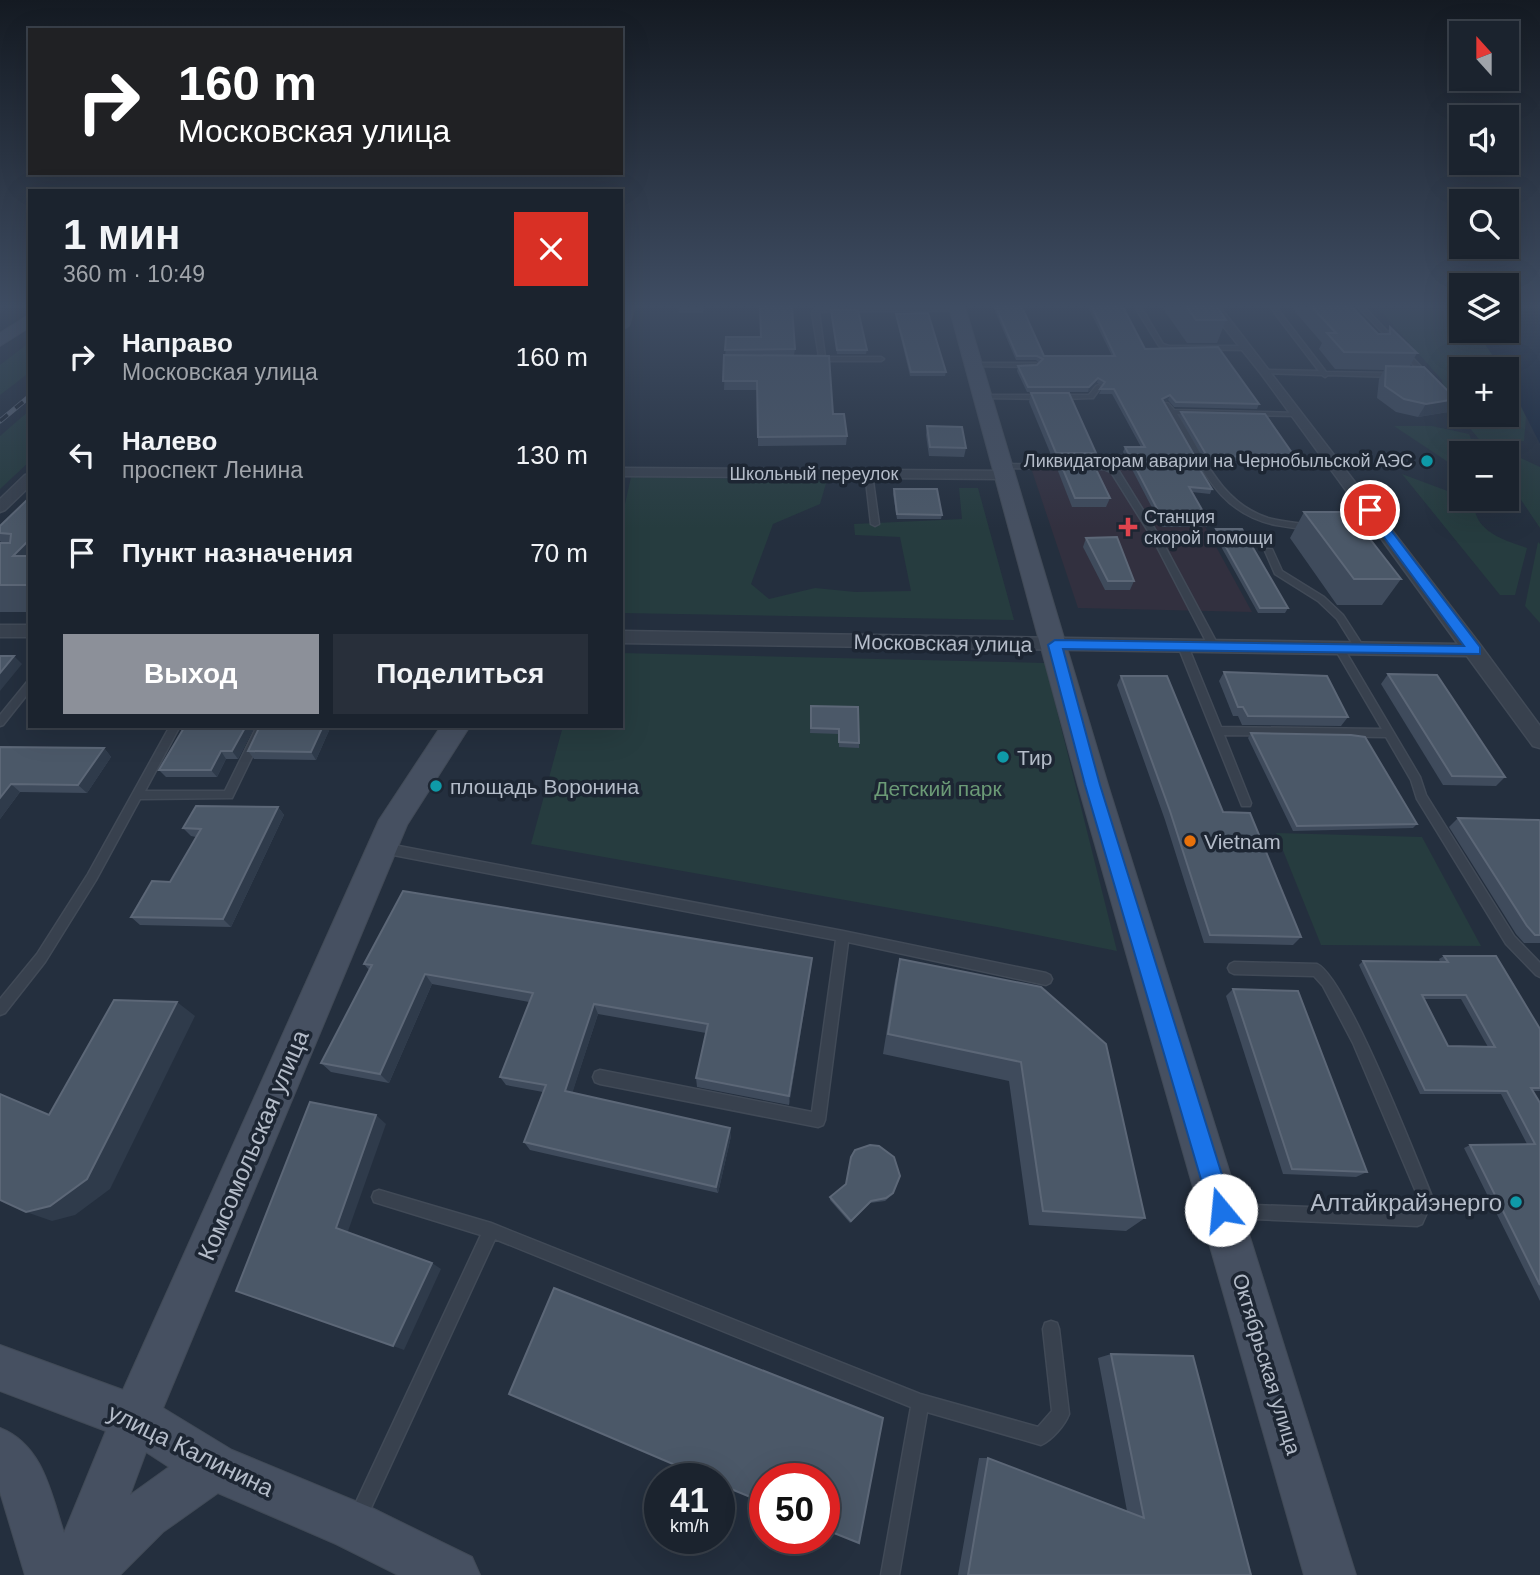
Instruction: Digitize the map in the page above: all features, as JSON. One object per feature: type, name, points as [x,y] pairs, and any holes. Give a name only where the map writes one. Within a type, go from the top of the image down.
[{"type":"main road","name":"Октябрьская улица","points":[[978,380],[1093,785],[1329,1575]]},
{"type":"main road","name":"Комсомольская улица","points":[[73,1575],[135,1419],[394,821],[455,728]]},
{"type":"main road","name":"улица Калинина","points":[[0,1368],[135,1419],[215,1467],[354,1526],[454,1575]]},
{"type":"main road","points":[[0,1452],[22,1480],[51,1575]]},
{"type":"main road","points":[[86,1575],[108,1548],[138,1519],[170,1494],[215,1467]]},
{"type":"street","points":[[1272,380],[1540,741]]},
{"type":"street","name":"Школьный переулок","points":[[623,472],[868,474],[1005,470]]},
{"type":"street","points":[[0,506],[28,480]]},
{"type":"street","points":[[0,631],[28,631]]},
{"type":"street","name":"Московская улица","points":[[623,637],[1475,650]]},
{"type":"lane","points":[[983,397],[1091,397],[1098,387]]},
{"type":"lane","points":[[1166,404],[1202,466],[1229,501],[1245,514],[1278,525],[1323,527]]},
{"type":"lane","points":[[1173,412],[1297,414]]},
{"type":"lane","points":[[1005,470],[1104,467],[1114,470],[1157,539],[1213,647]]},
{"type":"lane","points":[[868,474],[875,524]]},
{"type":"lane","points":[[1335,528],[1385,531]]},
{"type":"lane","points":[[1269,551],[1278,572],[1321,599],[1340,617],[1360,649]]},
{"type":"lane","points":[[1183,646],[1246,803]]},
{"type":"lane","points":[[1339,649],[1416,780],[1421,796],[1510,940],[1540,971]]},
{"type":"lane","points":[[0,722],[4,711],[28,686]]},
{"type":"lane","points":[[0,1009],[41,958],[92,877],[174,728]]},
{"type":"lane","points":[[137,795],[228,795],[261,728]]},
{"type":"lane","points":[[1218,732],[1389,733]]},
{"type":"lane","points":[[382,848],[843,936],[1046,979]]},
{"type":"lane","points":[[600,1077],[818,1121],[843,936]]},
{"type":"lane","points":[[1221,1210],[1417,1219],[1426,1199],[1342,1006],[1324,974],[1317,970],[1234,968]]},
{"type":"lane","points":[[379,1196],[492,1230],[920,1402],[1041,1436],[1061,1414],[1051,1329]]},
{"type":"lane","points":[[354,1526],[492,1230]]},
{"type":"lane","points":[[890,1575],[920,1402]]},
{"type":"shaded area","name":"Станция скорой помощи","points":[[1165,454],[1252,612],[1078,608],[1027,456]]},
{"type":"green space","points":[[0,380],[19,380],[0,395]]},
{"type":"green space","points":[[1442,380],[1449,380],[1449,402],[1444,396]]},
{"type":"green space","points":[[1519,403],[1526,417],[1524,441],[1480,441],[1469,427],[1519,427]]},
{"type":"green space","points":[[28,412],[28,463],[0,489],[0,436]]},
{"type":"green space","points":[[1394,426],[1432,426],[1469,434],[1472,441],[1449,441],[1448,462]]},
{"type":"green space","points":[[1519,457],[1540,467],[1540,528],[1519,497]]},
{"type":"green space","points":[[1402,474],[1449,492],[1449,511],[1475,511],[1483,526],[1496,536],[1527,548],[1515,595],[1500,595]]},
{"type":"green space","points":[[631,477],[827,480],[820,504],[773,524],[751,584],[769,599],[815,588],[855,592],[911,591],[900,537],[855,535],[854,524],[962,519],[959,488],[978,488],[1014,620],[623,613],[623,513]]},
{"type":"green space","points":[[1538,542],[1540,544],[1540,623],[1525,606]]},
{"type":"green space","name":"Детский парк","points":[[623,653],[1045,663],[1117,951],[997,927],[531,844],[562,728],[623,728]]},
{"type":"green space","points":[[1276,833],[1422,837],[1481,946],[1321,945]]},
{"type":"water","points":[[1519,380],[1540,380],[1540,444],[1519,402]]},
{"type":"building","points":[[831,380],[833,414],[844,414],[847,436],[758,437],[757,381],[723,381]]},
{"type":"building","points":[[1025,380],[1096,380],[1089,387],[1028,387]]},
{"type":"building","points":[[1102,380],[1242,380],[1259,404],[1176,402],[1170,395],[1162,399],[1212,489],[1189,487],[1209,522],[1164,522],[1125,447],[1145,447],[1114,389],[1100,389],[1105,382]]},
{"type":"building","points":[[1385,380],[1438,380],[1449,392],[1449,400],[1426,404],[1404,399],[1385,386]]},
{"type":"building","points":[[1031,393],[1069,393],[1096,453],[1056,453]]},
{"type":"building","points":[[1181,412],[1265,414],[1297,460],[1207,456]]},
{"type":"building","points":[[927,426],[962,427],[966,448],[930,447]]},
{"type":"building","points":[[1060,462],[1093,463],[1110,498],[1075,498]]},
{"type":"building","points":[[894,489],[937,489],[942,515],[897,514]]},
{"type":"building","points":[[28,499],[28,541],[13,556],[28,556],[28,585],[0,585],[0,543],[10,543],[11,534],[0,533],[0,526]]},
{"type":"building","points":[[1304,512],[1349,512],[1401,579],[1354,579]]},
{"type":"building","points":[[1216,529],[1242,529],[1288,608],[1260,608]]},
{"type":"building","points":[[1117,537],[1134,581],[1108,581],[1086,538]]},
{"type":"building","points":[[0,656],[14,656],[0,673]]},
{"type":"building","points":[[1224,672],[1327,676],[1348,717],[1248,716],[1243,707],[1238,707]]},
{"type":"building","points":[[1388,674],[1437,675],[1505,777],[1452,776]]},
{"type":"building","points":[[1121,676],[1167,676],[1223,812],[1250,813],[1301,937],[1210,935],[1170,811]]},
{"type":"building","points":[[811,706],[858,707],[859,743],[839,742],[839,729],[811,728]]},
{"type":"building","points":[[184,728],[245,728],[232,751],[221,751],[211,770],[159,770]]},
{"type":"building","points":[[259,728],[322,728],[311,752],[248,751]]},
{"type":"building","points":[[1251,733],[1365,737],[1417,824],[1297,826]]},
{"type":"building","points":[[0,747],[104,748],[78,785],[11,784],[0,798]]},
{"type":"building","points":[[196,806],[278,807],[223,919],[131,917],[152,881],[170,882],[201,829],[183,828]]},
{"type":"building","points":[[1458,818],[1540,821],[1540,935],[1535,935],[1527,926]]},
{"type":"building","points":[[403,891],[812,958],[789,1096],[696,1078],[708,1024],[594,1004],[565,1091],[730,1128],[716,1187],[524,1142],[546,1085],[500,1077],[533,993],[425,974],[380,1074],[321,1063],[372,965],[364,964]]},
{"type":"building","points":[[1444,956],[1496,956],[1540,1029],[1540,1088],[1531,1088],[1540,1103],[1540,1285],[1470,1145],[1535,1144],[1507,1091],[1425,1090],[1363,961],[1448,962]],"holes":[[[1422,995],[1466,995],[1495,1047],[1448,1046]]]},
{"type":"building","points":[[900,959],[1041,987],[1106,1044],[1145,1218],[1043,1211],[1021,1062],[888,1034]]},
{"type":"building","points":[[1233,989],[1298,991],[1367,1172],[1292,1169]]},
{"type":"building","points":[[114,1000],[177,1002],[87,1179],[50,1206],[26,1212],[0,1200],[0,1094],[49,1115]]},
{"type":"building","points":[[310,1102],[376,1115],[336,1228],[432,1263],[393,1346],[236,1291]]},
{"type":"building","points":[[870,1145],[879,1146],[894,1157],[900,1176],[893,1193],[886,1198],[871,1201],[851,1221],[830,1197],[846,1184],[855,1150]]},
{"type":"building","points":[[554,1288],[883,1418],[859,1543],[840,1535],[840,1463],[749,1463],[749,1496],[735,1491],[735,1463],[671,1463],[509,1394]]},
{"type":"building","points":[[1111,1354],[1193,1356],[1251,1575],[968,1575],[988,1458],[1144,1518]]},
{"type":"railway","points":[[0,421],[28,398]]},
{"type":"place","name":"Ликвидаторам аварии на Чернобыльской АЭС","points":[[1427,461]]},
{"type":"place","name":"Станция скорой помощи","points":[[1128,527]]},
{"type":"place","name":"Тир","points":[[1003,757]]},
{"type":"place","name":"площадь Воронина","points":[[436,786]]},
{"type":"place","name":"Vietnam","points":[[1190,841]]},
{"type":"place","name":"Алтайкрайэнерго","points":[[1516,1202]]},
{"type":"route","points":[[1221,1210],[1093,785],[1055,645],[1475,650],[1370,510]]}]
